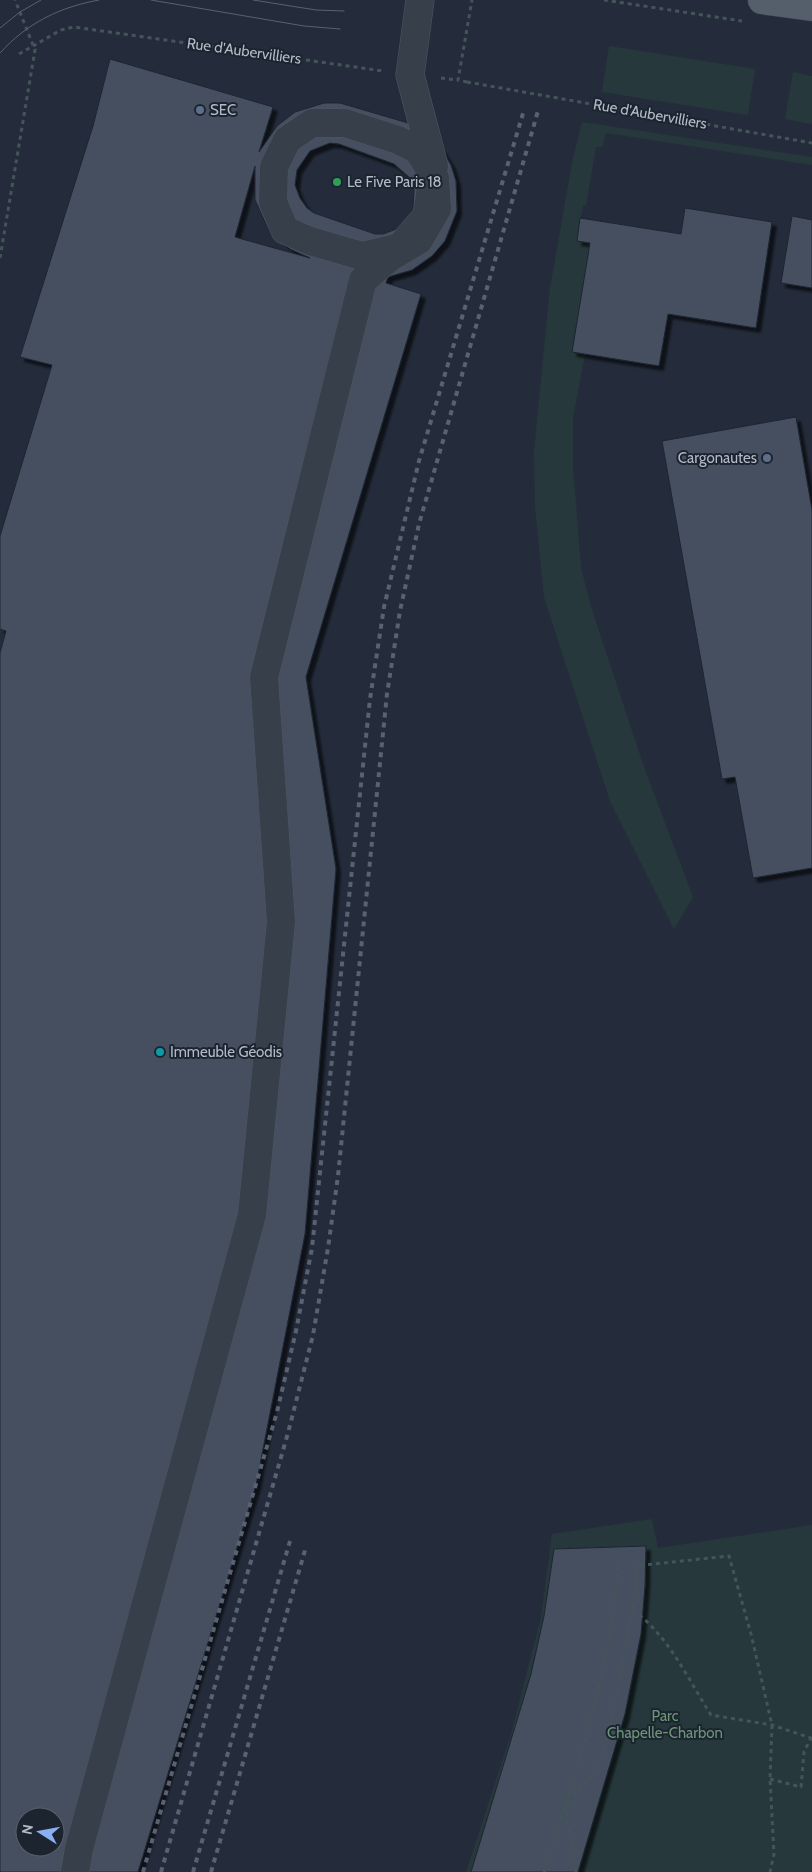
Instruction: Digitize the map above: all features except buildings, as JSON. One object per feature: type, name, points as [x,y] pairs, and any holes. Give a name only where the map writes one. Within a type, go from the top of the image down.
[{"type":"main road","points":[[762,0],[812,7]]},
{"type":"lane","points":[[75,1872],[82,1840],[252,1215],[281,922],[264,677],[363,280],[388,258],[419,240],[437,209],[435,178],[431,171],[427,164],[418,150],[398,140],[345,123],[312,123],[287,140],[274,167],[273,202],[285,230],[310,241],[362,256],[400,247],[427,216],[431,191],[433,175],[434,166],[410,75],[420,0]]},
{"type":"path","points":[[0,258],[35,50],[15,0]]},
{"type":"path","points":[[458,80],[472,0]]},
{"type":"path","points":[[604,0],[681,12]]},
{"type":"path","name":"Rue d'Aubervilliers","points":[[19,54],[62,30],[74,27],[410,75],[458,80],[812,143]]},
{"type":"path","points":[[576,1872],[565,1807],[594,1772],[602,1754],[614,1710],[633,1610],[637,1585],[635,1566],[729,1556],[751,1634],[772,1726],[770,1779],[774,1854],[770,1872]]},
{"type":"path","points":[[544,1872],[565,1807],[600,1684],[614,1606],[618,1559]]},
{"type":"path","points":[[633,1610],[650,1622],[684,1669],[711,1715],[772,1726],[811,1736],[804,1752],[801,1787],[770,1779]]},
{"type":"green space","points":[[609,46],[755,69],[748,115],[602,92]]},
{"type":"green space","points":[[793,72],[812,76],[812,124],[785,119]]},
{"type":"green space","points":[[582,122],[812,157],[812,165],[606,133],[602,147],[596,147],[586,206],[583,205],[577,241],[590,243],[572,352],[585,355],[573,417],[573,467],[581,568],[592,610],[645,770],[693,897],[674,929],[610,801],[544,597],[535,506],[534,451],[550,288],[573,158]]},
{"type":"green space","name":"Parc Chapelle-Charbon","points":[[652,1519],[658,1548],[812,1525],[812,1872],[466,1872],[511,1734],[541,1617],[552,1534]]},
{"type":"tram line","points":[[0,28],[20,12],[41,0]]},
{"type":"tram line","points":[[0,53],[21,33],[45,18],[71,7],[99,0]]},
{"type":"tram line","points":[[151,0],[304,26],[340,29]]},
{"type":"tram line","points":[[253,0],[316,10],[344,11]]},
{"type":"railway","points":[[143,1872],[277,1412],[296,1331],[312,1248],[370,699],[384,607],[419,461],[524,110]]},
{"type":"railway","points":[[161,1872],[288,1433],[313,1335],[338,1176],[387,694],[400,611],[419,524],[538,111]]},
{"type":"railway","points":[[193,1872],[290,1541]]},
{"type":"railway","points":[[211,1872],[306,1547]]},
{"type":"place","name":"SEC","points":[[200,110]]},
{"type":"place","name":"Le Five Paris 18","points":[[337,182]]},
{"type":"place","name":"Cargonautes","points":[[767,458]]},
{"type":"place","name":"Immeuble Géodis","points":[[160,1052]]}]
